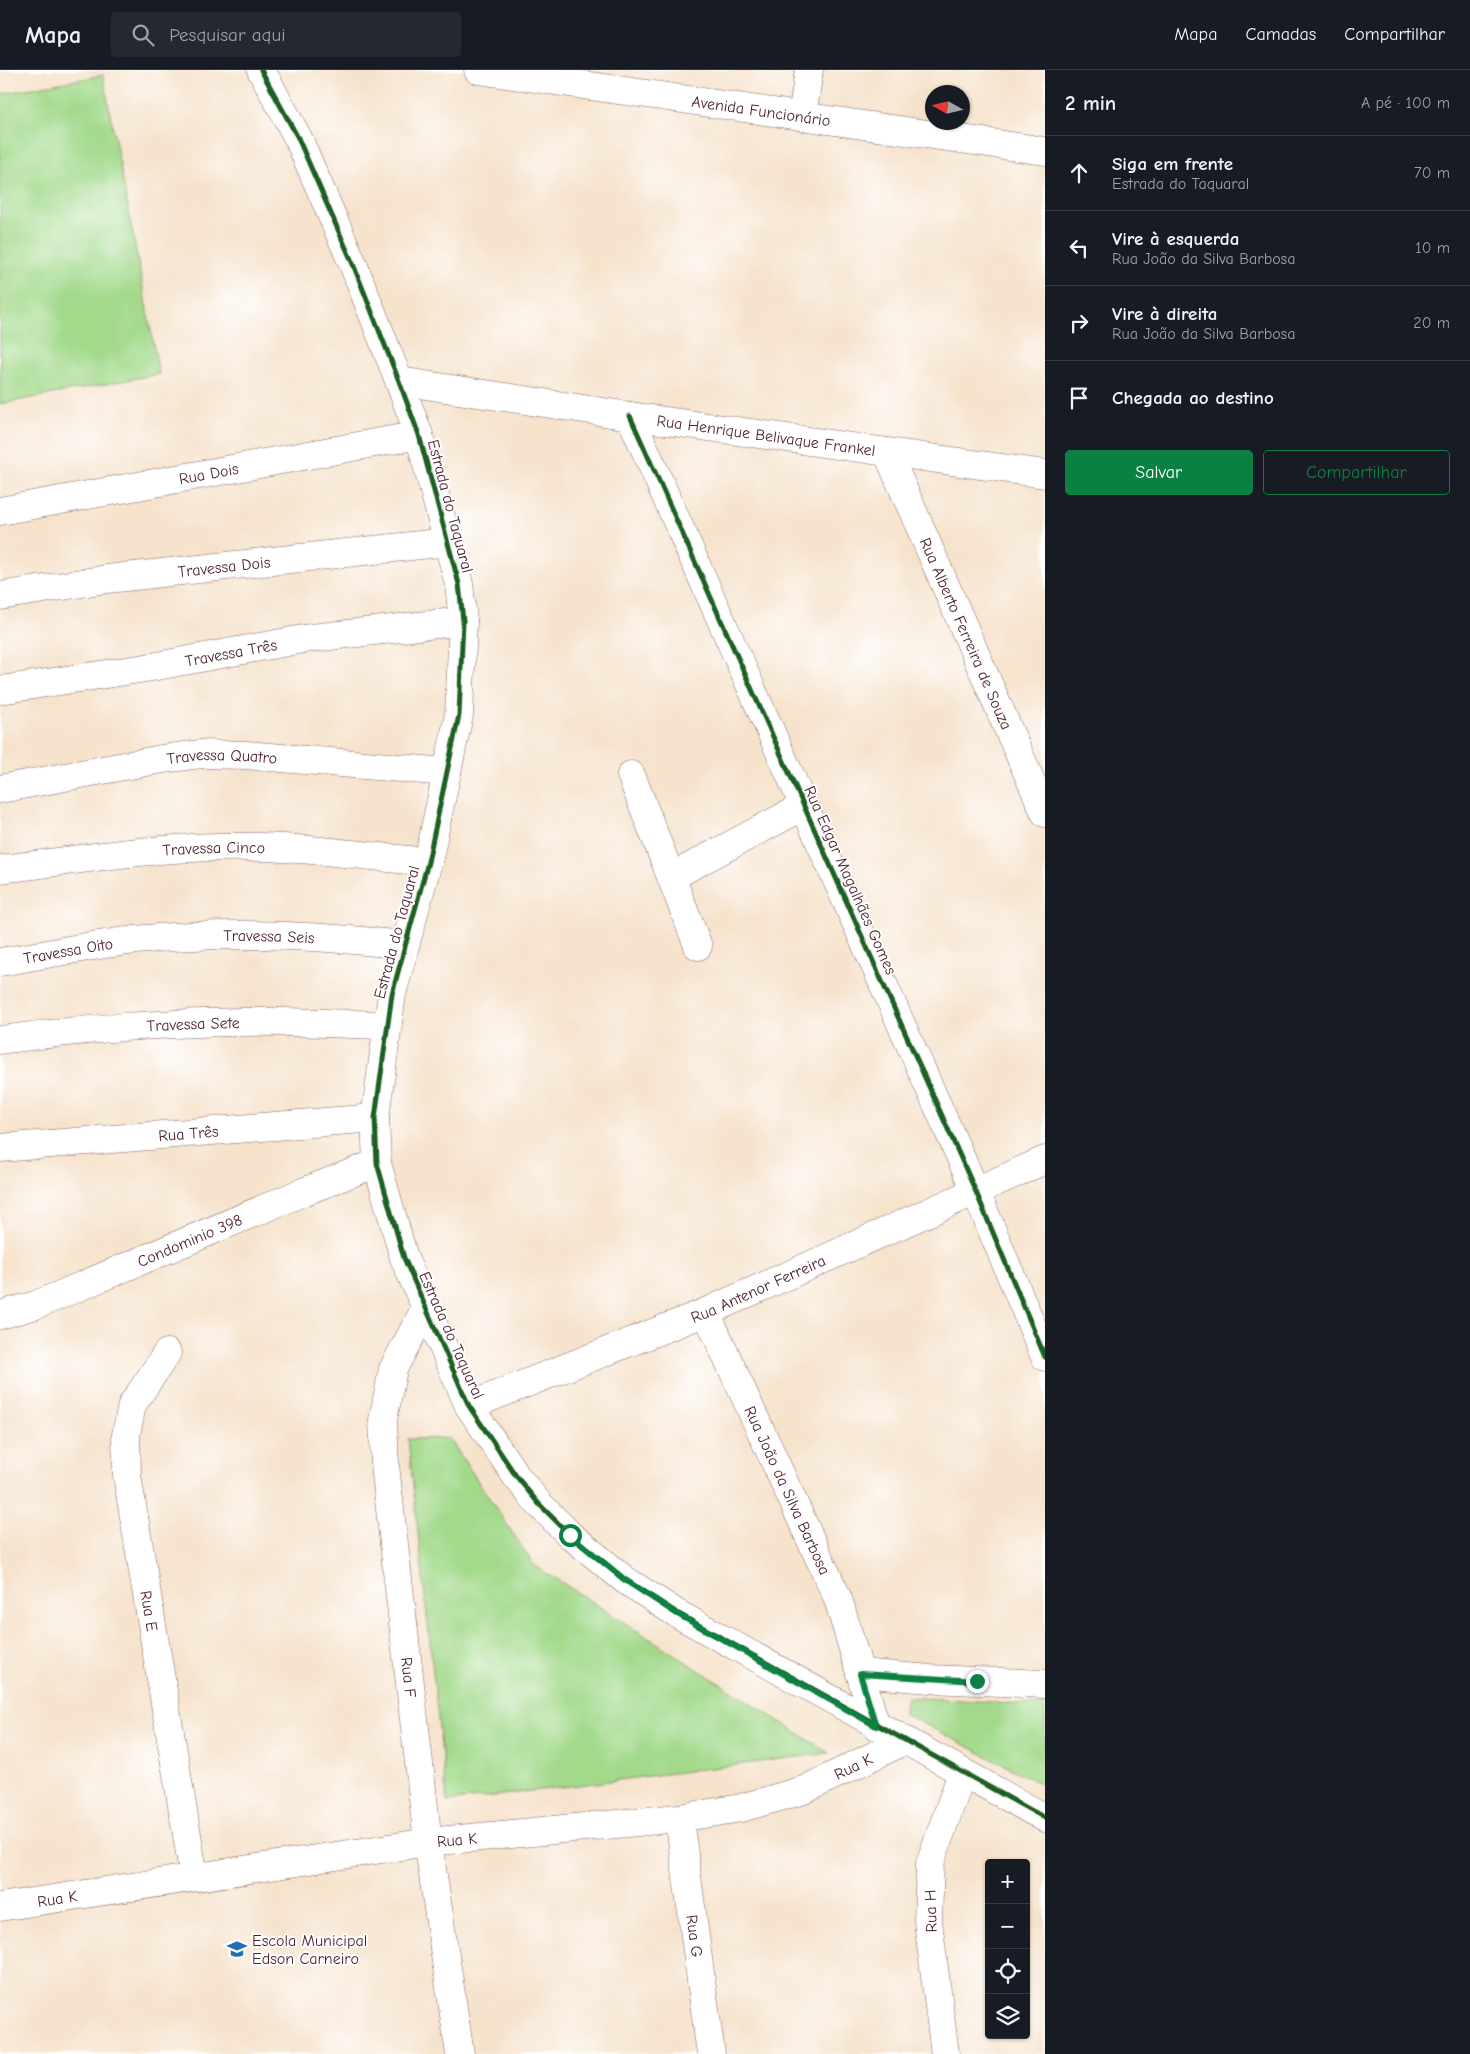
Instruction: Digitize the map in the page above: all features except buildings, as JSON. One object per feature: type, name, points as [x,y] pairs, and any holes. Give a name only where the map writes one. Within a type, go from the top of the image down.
[{"type":"street","name":"Estrada do Taquaral","points":[[261,70],[298,138],[353,264],[399,380],[419,435],[459,584],[463,621],[459,715],[428,862],[404,945],[386,1026],[375,1118],[377,1163],[404,1258],[469,1406],[516,1476],[539,1504],[570,1535],[625,1580],[676,1613],[876,1726],[1045,1818]]},
{"type":"street","name":"Avenida Funcionário","points":[[478,70],[619,80],[802,117],[1045,150]]},
{"type":"street","points":[[802,117],[809,70]]},
{"type":"street","name":"Rua Henrique Belivaque Frankel","points":[[399,380],[630,416],[1045,474]]},
{"type":"street","name":"Rua Edgar Magalhães Gomes","points":[[630,416],[976,1192],[1045,1357]]},
{"type":"street","name":"Rua Dois","points":[[0,510],[419,435]]},
{"type":"street","name":"Rua Alberto Ferreira de Souza","points":[[887,452],[1045,813]]},
{"type":"street","name":"Travessa Dois","points":[[0,596],[107,579],[448,542]]},
{"type":"street","name":"Travessa Três","points":[[0,690],[146,668],[303,639],[463,621]]},
{"type":"street","name":"Travessa Quatro","points":[[0,789],[201,754],[246,755],[447,772]]},
{"type":"street","points":[[631,775],[698,946]]},
{"type":"street","points":[[671,876],[804,806]]},
{"type":"street","name":"Travessa Cinco","points":[[0,869],[168,850],[219,847],[297,849],[428,862]]},
{"type":"street","name":"Travessa Seis","points":[[135,940],[256,934],[327,936],[404,945]]},
{"type":"street","name":"Travessa Oito","points":[[0,962],[135,940]]},
{"type":"street","name":"Travessa Sete","points":[[0,1040],[102,1029],[177,1024],[244,1022],[386,1026]]},
{"type":"street","name":"Rua Três","points":[[0,1148],[375,1118]]},
{"type":"street","name":"Rua Antenor Ferreira","points":[[469,1406],[706,1312],[1045,1160]]},
{"type":"street","name":"Condominio 398","points":[[0,1315],[36,1305],[302,1192],[377,1163]]},
{"type":"street","name":"Rua F","points":[[426,1307],[393,1369],[383,1420],[385,1464],[428,1842],[460,2054]]},
{"type":"street","name":"Rua João da Silva Barbosa","points":[[706,1312],[838,1599],[876,1726]]},
{"type":"street","name":"Rua E","points":[[167,1354],[132,1405],[126,1435],[127,1475],[194,1877]]},
{"type":"street","points":[[860,1674],[1045,1684]]},
{"type":"street","name":"Rua K","points":[[0,1907],[428,1842],[679,1818],[741,1808],[804,1790],[904,1741]]},
{"type":"street","name":"Rua H","points":[[946,2054],[928,1921],[930,1863],[962,1773]]},
{"type":"street","name":"Rua G","points":[[679,1818],[711,2054]]},
{"type":"green space","points":[[103,75],[159,374],[0,404],[0,94]]},
{"type":"green space","points":[[449,1438],[534,1565],[829,1753],[447,1802],[408,1439]]},
{"type":"green space","points":[[907,1697],[1045,1705],[1045,1786],[903,1713]]},
{"type":"cycle path","points":[[261,70],[298,138],[353,264],[399,381],[419,435],[459,584],[463,621],[459,715],[428,862],[392,994],[375,1118],[377,1163],[404,1258],[469,1406],[516,1476],[539,1504],[570,1535],[625,1580],[676,1613],[1045,1818]]},
{"type":"cycle path","points":[[630,416],[976,1192],[1045,1357]]},
{"type":"place","name":"Escola Municipal Edson Carneiro","points":[[237,1949]]},
{"type":"route","points":[[570,1535],[625,1580],[676,1613],[876,1726],[860,1674],[977,1681]]}]
